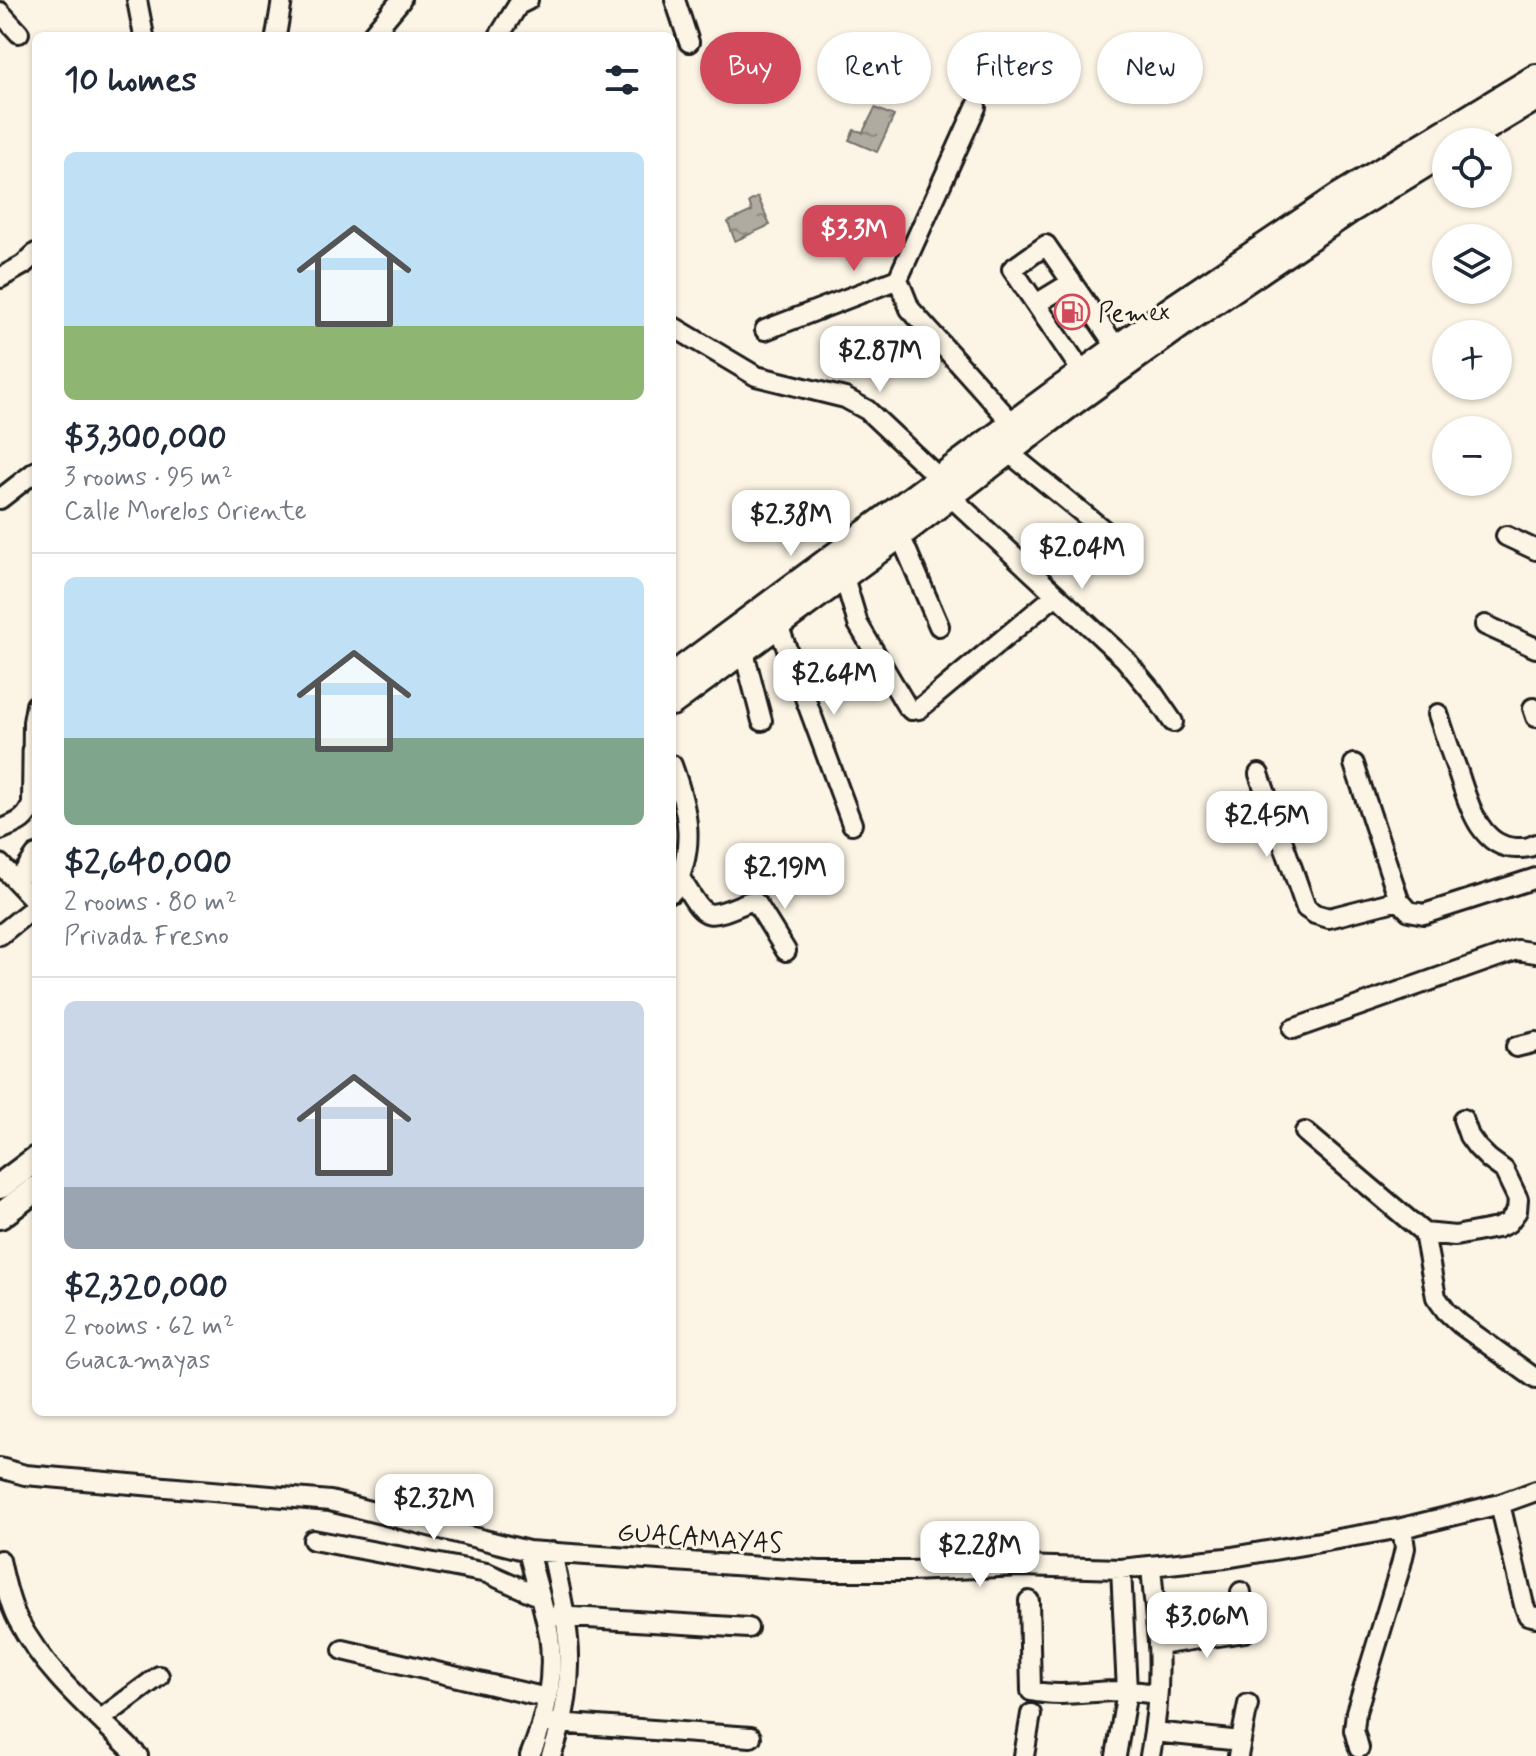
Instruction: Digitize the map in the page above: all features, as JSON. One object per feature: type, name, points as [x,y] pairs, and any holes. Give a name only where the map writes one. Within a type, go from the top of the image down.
[{"type":"main road","points":[[676,674],[757,634],[844,577],[900,535],[945,487],[1013,424],[1174,307],[1339,196],[1536,77]]},
{"type":"main road","points":[[1486,128],[1536,98]]},
{"type":"main road","points":[[676,700],[945,487],[1008,452],[1185,322],[1349,211],[1432,161]]},
{"type":"main road","points":[[0,1186],[32,1162]]},
{"type":"main road","points":[[0,1216],[32,1192]]},
{"type":"street","points":[[137,0],[143,32]]},
{"type":"street","points":[[277,32],[282,0]]},
{"type":"street","points":[[374,32],[401,0]]},
{"type":"street","points":[[501,32],[518,5],[528,0]]},
{"type":"street","points":[[675,0],[689,42]]},
{"type":"street","points":[[0,12],[19,33]]},
{"type":"street","points":[[765,330],[898,279],[976,107]]},
{"type":"street","points":[[1083,373],[1012,269],[1046,245],[1117,348]]},
{"type":"street","points":[[0,278],[32,257]]},
{"type":"street","points":[[898,279],[910,309],[1013,424]]},
{"type":"street","points":[[1036,304],[1072,282]]},
{"type":"street","points":[[676,328],[756,376],[845,398],[867,410],[1125,659],[1173,722]]},
{"type":"street","points":[[1008,452],[1117,541]]},
{"type":"street","points":[[0,499],[32,474]]},
{"type":"street","points":[[900,535],[939,626]]},
{"type":"street","points":[[1506,536],[1536,550]]},
{"type":"street","points":[[844,577],[858,624],[911,710],[919,709],[1056,595]]},
{"type":"street","points":[[1485,625],[1536,648]]},
{"type":"street","points":[[757,634],[746,660],[762,721]]},
{"type":"street","points":[[757,634],[852,824]]},
{"type":"street","points":[[1354,764],[1399,900],[1409,911],[1424,914],[1536,877],[1533,846],[1509,848],[1482,830],[1471,811],[1438,714]]},
{"type":"street","points":[[1259,774],[1306,908],[1329,918],[1399,900]]},
{"type":"street","points":[[676,776],[683,795],[688,837],[685,866],[676,885],[701,911],[711,914],[718,915],[753,901],[786,951]]},
{"type":"street","points":[[0,830],[28,815],[32,804]]},
{"type":"street","points":[[17,882],[32,861]]},
{"type":"street","points":[[0,864],[32,899]]},
{"type":"street","points":[[0,935],[32,907]]},
{"type":"street","points":[[1293,1029],[1517,950],[1536,953]]},
{"type":"street","points":[[1516,1047],[1536,1042]]},
{"type":"street","points":[[1305,1132],[1424,1233],[1455,1236],[1508,1223],[1517,1211],[1518,1199],[1504,1170],[1477,1147],[1463,1119]]},
{"type":"street","points":[[1424,1233],[1436,1297],[1446,1311],[1536,1379]]},
{"type":"street","name":"GUACAMAYAS","points":[[0,1468],[25,1475],[330,1501],[528,1551],[820,1571],[1021,1566],[1121,1569],[1226,1558],[1402,1528],[1500,1504],[1536,1491]]},
{"type":"street","points":[[1500,1504],[1524,1605],[1528,1615],[1536,1617]]},
{"type":"street","points":[[1359,1748],[1354,1730],[1356,1712],[1401,1565],[1405,1548],[1402,1528]]},
{"type":"street","points":[[313,1540],[487,1573],[539,1596]]},
{"type":"street","points":[[528,1551],[545,1615],[551,1672],[540,1733],[530,1756]]},
{"type":"street","points":[[551,1756],[562,1724],[569,1667],[565,1618],[552,1552]]},
{"type":"street","points":[[0,1560],[16,1618],[34,1647],[59,1678],[138,1756]]},
{"type":"street","points":[[1150,1756],[1157,1694],[1158,1645],[1151,1566]]},
{"type":"street","points":[[1116,1756],[1127,1691],[1121,1569]]},
{"type":"street","points":[[1158,1645],[1245,1632],[1241,1592]]},
{"type":"street","points":[[1029,1601],[1031,1691],[1157,1694]]},
{"type":"street","points":[[545,1615],[748,1628]]},
{"type":"street","points":[[343,1650],[547,1698]]},
{"type":"street","points":[[101,1719],[159,1676]]},
{"type":"street","points":[[1154,1732],[1239,1748],[1248,1704]]},
{"type":"street","points":[[1024,1756],[1031,1714]]},
{"type":"street","points":[[542,1722],[751,1737]]},
{"type":"water","points":[[875,108],[894,116],[877,152],[849,140],[854,130],[863,132]]},
{"type":"water","points":[[758,197],[770,225],[735,241],[728,222],[752,211],[749,202]]},
{"type":"place","name":"Pemex","points":[[1072,312]]}]
